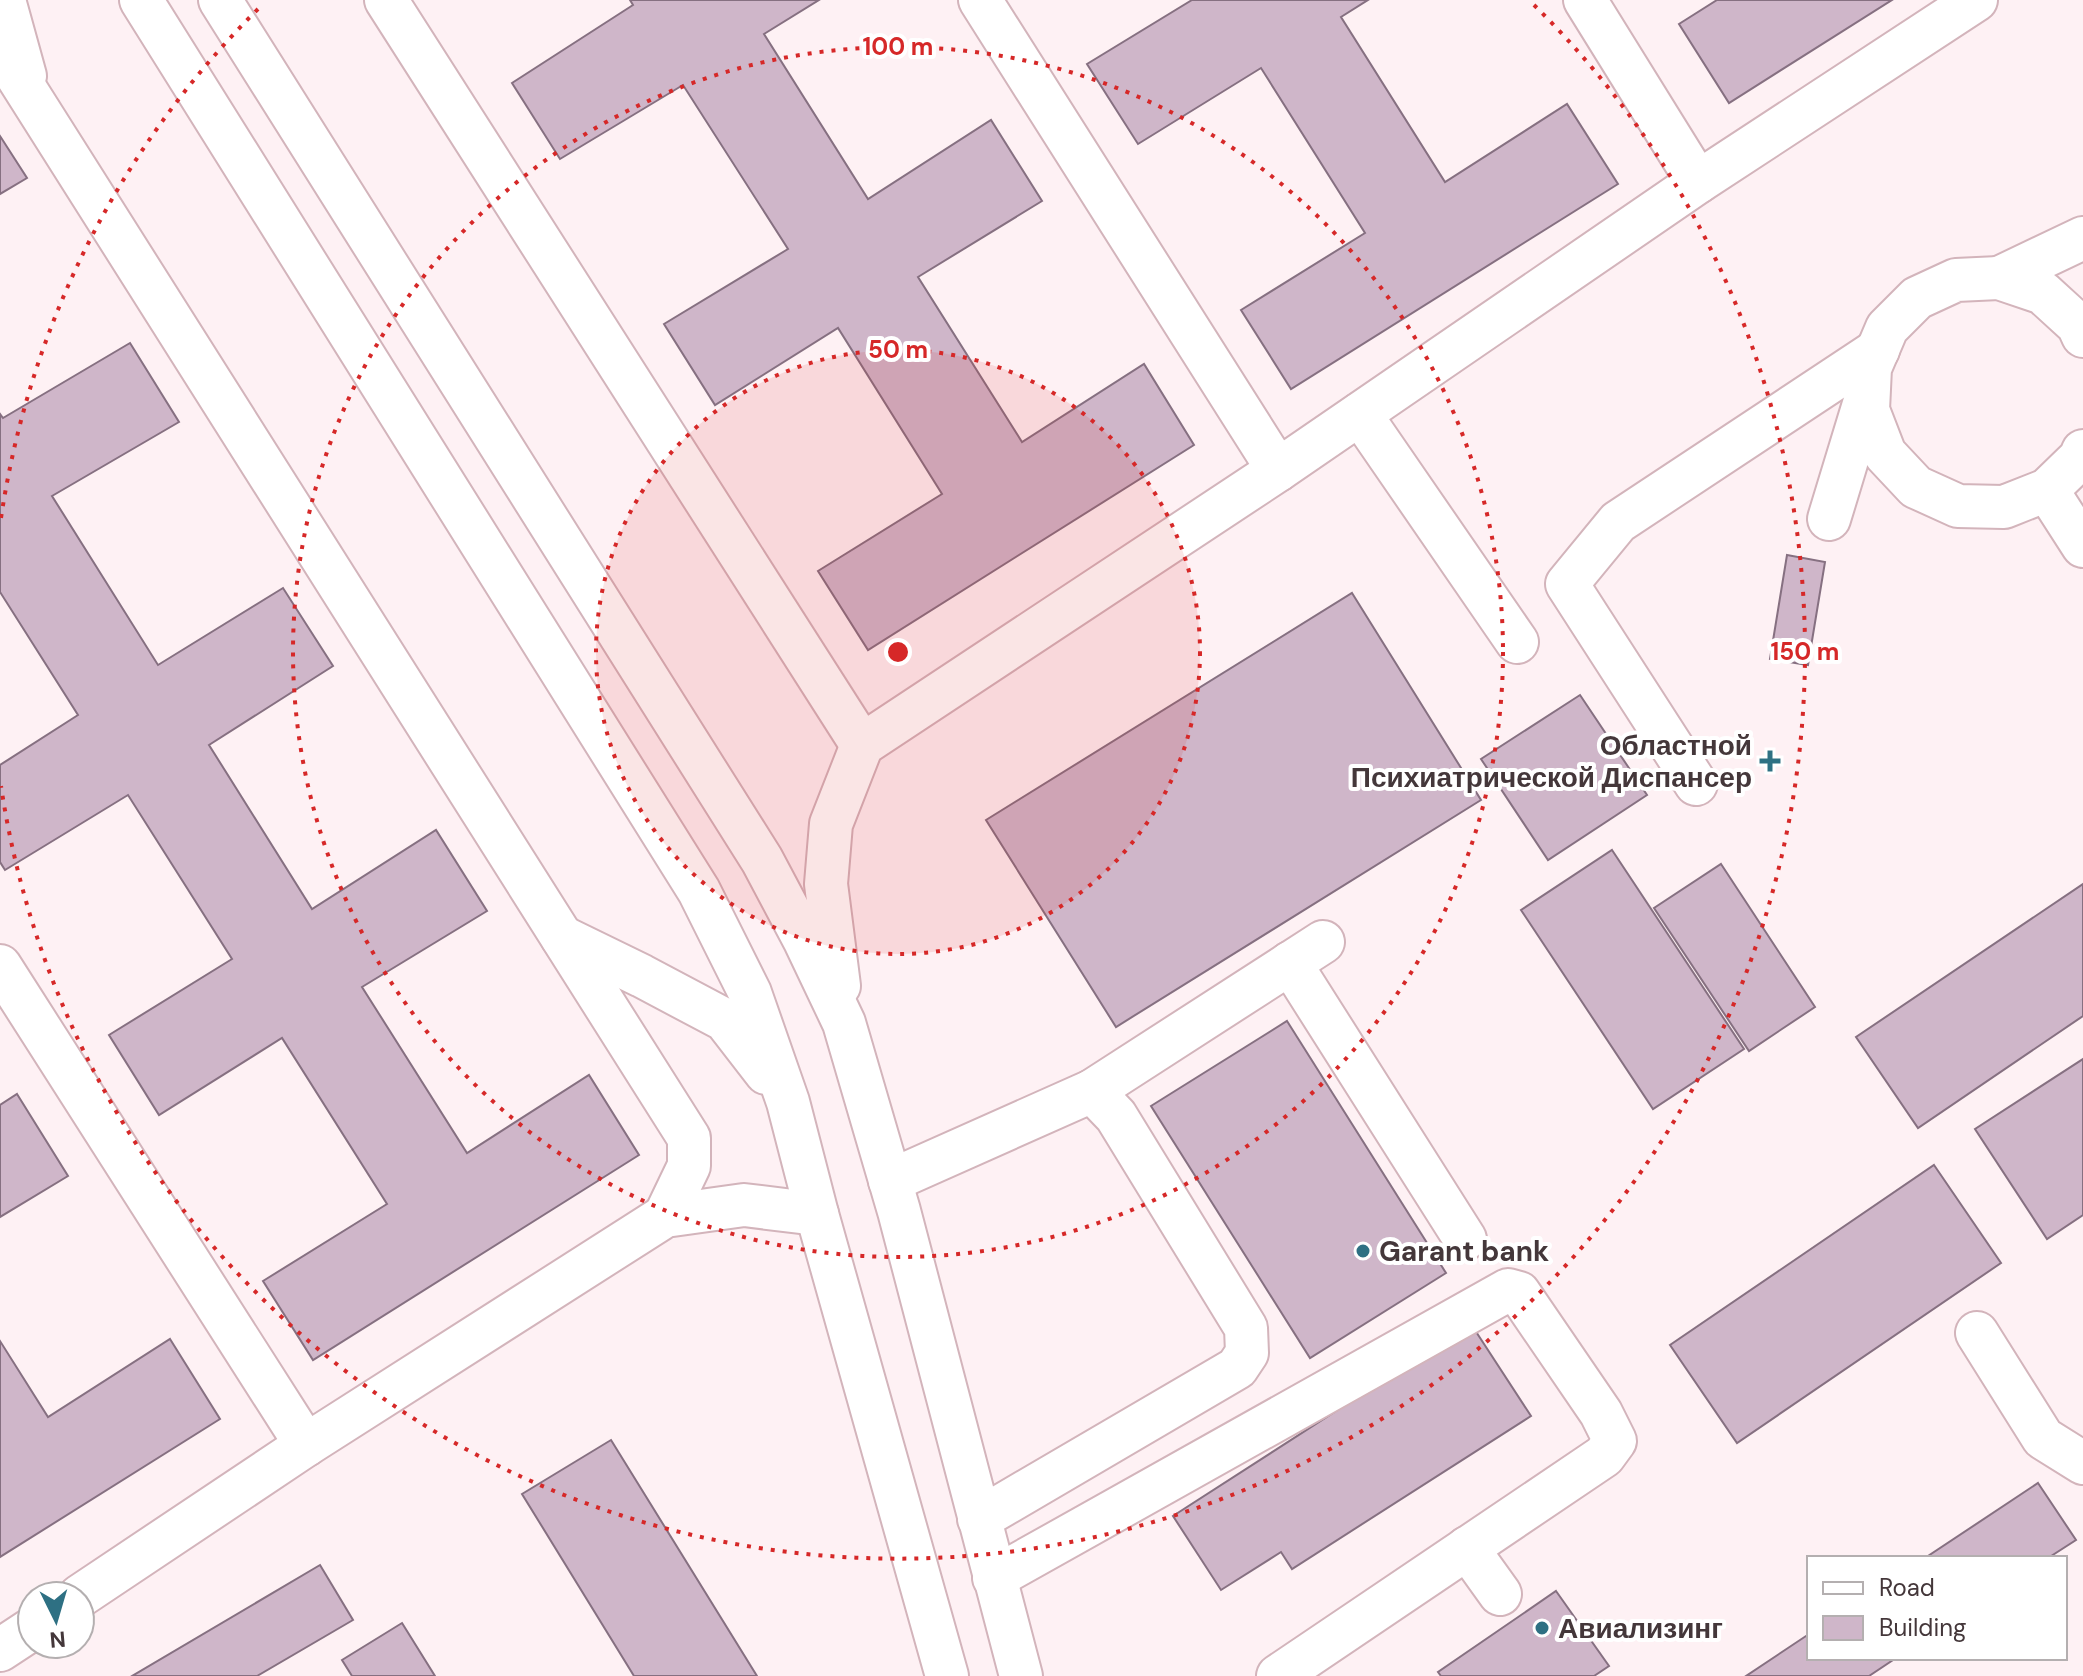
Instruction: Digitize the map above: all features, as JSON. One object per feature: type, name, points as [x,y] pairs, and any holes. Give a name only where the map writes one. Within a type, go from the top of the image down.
[{"type":"street","points":[[4,0],[31,96]]},
{"type":"street","points":[[141,0],[699,891],[750,993],[788,1102],[934,1669]]},
{"type":"street","points":[[220,0],[762,860],[844,1023]]},
{"type":"street","points":[[386,0],[862,745]]},
{"type":"street","points":[[980,0],[1278,470]]},
{"type":"street","points":[[1585,0],[1698,182]]},
{"type":"street","points":[[1021,1676],[890,1181],[844,1023],[826,884],[831,824],[862,745],[1278,470],[1698,182],[1976,0]]},
{"type":"street","points":[[0,49],[689,1138],[689,1166],[665,1216]]},
{"type":"street","points":[[1999,278],[2083,238]]},
{"type":"street","points":[[1829,519],[1887,328],[1917,298],[1956,280],[1999,278],[2043,293],[2078,325],[2083,336]]},
{"type":"street","points":[[1874,368],[1868,410],[1885,454],[1916,487],[1958,506],[2004,507],[2047,490],[2080,458],[2083,451]]},
{"type":"street","points":[[1696,784],[1567,584],[1618,522],[1874,368]]},
{"type":"street","points":[[1360,414],[1517,642]]},
{"type":"street","points":[[2047,490],[2083,546]]},
{"type":"street","points":[[562,937],[725,1020],[788,1102]]},
{"type":"street","points":[[890,1181],[1092,1091],[1307,953],[1465,1239]]},
{"type":"street","points":[[0,966],[306,1445]]},
{"type":"street","points":[[979,1519],[1237,1368],[1247,1353],[1246,1328],[1116,1116],[1092,1091]]},
{"type":"street","points":[[96,1585],[306,1445],[665,1216],[744,1205],[817,1214]]},
{"type":"street","points":[[994,1578],[1508,1290],[1519,1293],[1601,1413],[1615,1441],[1604,1456],[1278,1676]]},
{"type":"street","points":[[1977,1333],[2043,1438],[2083,1463]]},
{"type":"street","points":[[1467,1548],[1500,1594]]},
{"type":"building","points":[[630,0],[819,0],[764,34],[868,199],[991,120],[1042,201],[918,277],[1022,442],[1144,364],[1194,445],[868,650],[818,571],[942,494],[838,328],[715,405],[664,324],[788,249],[683,85],[560,159],[512,83],[633,5]]},
{"type":"building","points":[[1192,0],[1368,0],[1341,17],[1445,182],[1567,104],[1618,184],[1291,389],[1241,310],[1365,233],[1261,68],[1138,144],[1087,64]]},
{"type":"building","points":[[1717,0],[1892,0],[1729,103],[1679,24]]},
{"type":"building","points":[[0,136],[27,178],[0,194]]},
{"type":"building","points":[[130,343],[179,422],[52,496],[158,665],[283,588],[333,666],[209,745],[312,909],[436,830],[487,911],[362,987],[467,1153],[589,1075],[639,1155],[313,1360],[263,1281],[387,1204],[282,1038],[159,1115],[109,1035],[232,959],[128,795],[5,870],[0,862],[0,765],[78,715],[0,592],[0,414],[3,418]]},
{"type":"building","points":[[1787,555],[1825,562],[1808,665],[1770,659]]},
{"type":"building","points":[[1352,593],[1481,800],[1116,1027],[986,820]]},
{"type":"building","points":[[1580,695],[1647,795],[1548,860],[1481,759]]},
{"type":"building","points":[[1612,850],[1744,1049],[1653,1109],[1521,910]]},
{"type":"building","points":[[1721,864],[1815,1007],[1749,1051],[1654,908]]},
{"type":"building","points":[[2083,884],[2083,1016],[1918,1128],[1856,1037]]},
{"type":"building","points":[[1287,1021],[1446,1273],[1310,1358],[1151,1106]]},
{"type":"building","points":[[2083,1059],[2083,1215],[2047,1239],[1975,1129]]},
{"type":"building","points":[[17,1094],[68,1176],[0,1217],[0,1105]]},
{"type":"building","points":[[1934,1165],[2001,1263],[1737,1443],[1670,1345]]},
{"type":"building","points":[[1471,1324],[1531,1416],[1292,1569],[1281,1552],[1221,1590],[1173,1516]]},
{"type":"building","points":[[170,1339],[220,1419],[0,1557],[0,1341],[48,1417]]},
{"type":"building","points":[[611,1440],[757,1676],[634,1676],[522,1494]]},
{"type":"building","points":[[2038,1483],[2076,1540],[2051,1556],[1928,1556]]},
{"type":"building","points":[[320,1565],[353,1620],[257,1676],[132,1676]]},
{"type":"building","name":"Авиализинг","points":[[1556,1591],[1609,1666],[1594,1676],[1441,1676],[1438,1672]]},
{"type":"building","points":[[402,1623],[435,1676],[352,1676],[342,1660]]},
{"type":"building","points":[[1807,1635],[1807,1660],[1893,1660],[1869,1676],[1746,1676]]},
{"type":"place","name":"Областной Психиатрической Диспансер","points":[[1770,761]]},
{"type":"place","name":"Garant bank","points":[[1363,1251]]},
{"type":"place","name":"Авиализинг","points":[[1542,1628]]}]
